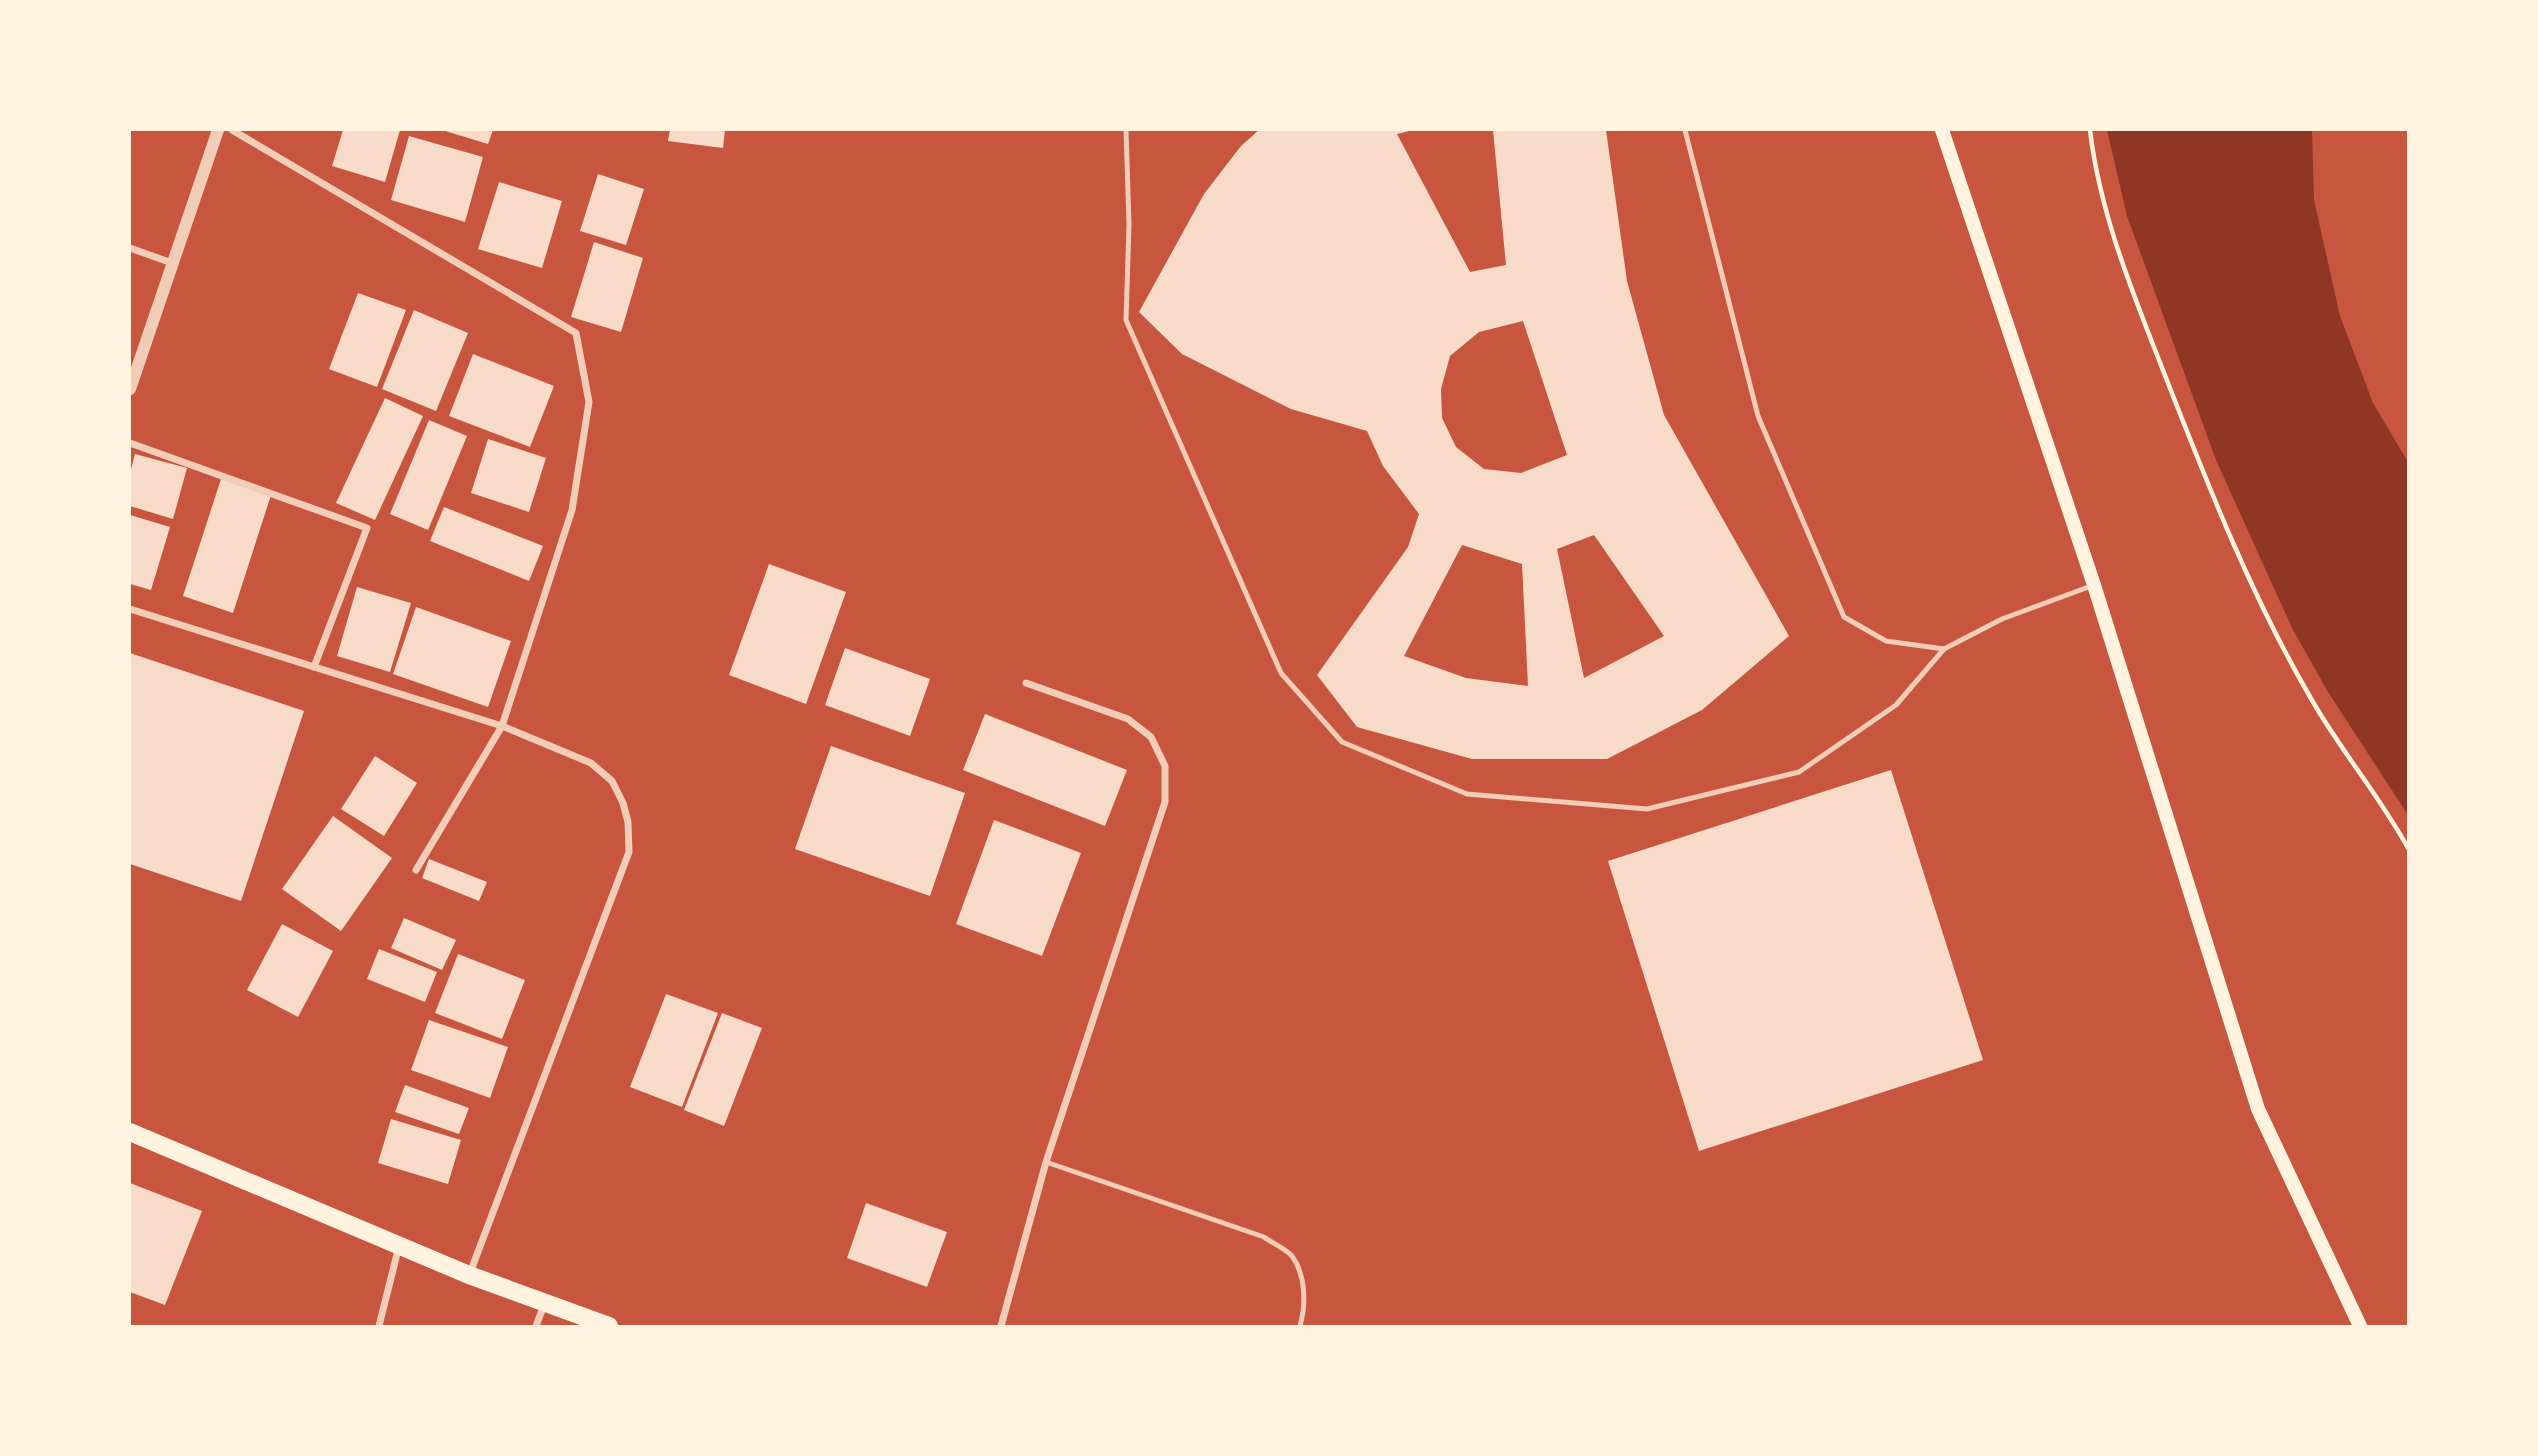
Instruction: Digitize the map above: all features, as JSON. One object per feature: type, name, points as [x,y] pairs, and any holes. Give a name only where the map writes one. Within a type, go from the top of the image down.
[{"type":"main road","points":[[1942,130],[2094,585],[2258,1109],[2360,1326]]},
{"type":"main road","points":[[130,1132],[469,1275],[609,1326]]},
{"type":"street","points":[[130,389],[134,359],[172,263],[218,130]]},
{"type":"street","points":[[232,130],[576,333],[589,402],[572,510],[502,726],[416,870]]},
{"type":"street","points":[[130,248],[172,263]]},
{"type":"street","points":[[130,443],[367,528],[314,667]]},
{"type":"street","points":[[130,609],[502,726],[591,763],[612,781],[624,803],[629,852],[469,1275]]},
{"type":"street","points":[[1001,1326],[1046,1162],[1165,802],[1165,766],[1151,737],[1128,719],[1026,683]]},
{"type":"street","points":[[379,1326],[399,1246]]},
{"type":"street","points":[[536,1326],[545,1304]]},
{"type":"lane","points":[[1126,130],[1129,225],[1126,320],[1282,673],[1342,742],[1467,793],[1647,809],[1799,772],[1896,705],[1944,649],[2002,619],[2094,585]]},
{"type":"lane","points":[[1685,130],[1758,416],[1844,617],[1886,641],[1944,649]]},
{"type":"lane","points":[[1046,1162],[1264,1237],[1292,1256],[1303,1282],[1304,1312],[1300,1326]]},
{"type":"path","points":[[2090,130],[2108,219],[2132,290],[2201,466],[2282,646],[2314,704],[2390,814],[2409,848]]},
{"type":"shaded area","points":[[2107,130],[2312,130],[2314,200],[2340,316],[2373,403],[2408,462],[2408,815],[2328,692],[2292,628],[2216,460],[2127,216]]},
{"type":"building","points":[[343,130],[400,130],[385,182],[332,166]]},
{"type":"building","points":[[442,130],[493,130],[488,144]]},
{"type":"building","points":[[670,130],[725,130],[723,148],[668,141]]},
{"type":"building","points":[[1259,130],[1413,130],[1397,134],[1470,272],[1506,265],[1493,130],[1606,130],[1627,281],[1664,415],[1789,636],[1702,710],[1607,759],[1472,759],[1357,727],[1317,675],[1408,547],[1419,514],[1383,466],[1367,431],[1291,409],[1182,354],[1139,312],[1204,194],[1241,146]],"holes":[[[1523,321],[1567,455],[1521,473],[1484,469],[1456,447],[1442,418],[1441,389],[1450,356],[1479,332]],[[1594,535],[1664,636],[1584,678],[1557,549]],[[1462,545],[1522,564],[1528,686],[1466,678],[1404,656]]]},
{"type":"building","points":[[409,136],[483,157],[465,222],[391,200]]},
{"type":"building","points":[[598,174],[644,189],[626,245],[580,231]]},
{"type":"building","points":[[499,182],[562,201],[542,268],[478,249]]},
{"type":"building","points":[[594,242],[643,258],[621,332],[571,317]]},
{"type":"building","points":[[358,293],[406,310],[377,387],[329,369]]},
{"type":"building","points":[[414,310],[468,333],[436,411],[382,389]]},
{"type":"building","points":[[473,354],[554,386],[530,447],[449,416]]},
{"type":"building","points":[[385,398],[423,416],[375,520],[336,503]]},
{"type":"building","points":[[429,420],[467,436],[428,530],[390,514]]},
{"type":"building","points":[[488,439],[546,458],[529,512],[471,493]]},
{"type":"building","points":[[135,454],[187,468],[173,519],[130,506],[130,473]]},
{"type":"building","points":[[221,479],[271,495],[233,613],[183,596]]},
{"type":"building","points":[[444,507],[543,546],[529,581],[430,541]]},
{"type":"building","points":[[130,515],[170,527],[151,590],[130,584]]},
{"type":"building","points":[[769,564],[846,592],[806,704],[729,675]]},
{"type":"building","points":[[357,587],[411,603],[390,672],[337,656]]},
{"type":"building","points":[[416,607],[511,641],[488,707],[393,674]]},
{"type":"building","points":[[845,648],[930,679],[910,736],[825,705]]},
{"type":"building","points":[[130,653],[304,711],[241,901],[130,864]]},
{"type":"building","points":[[985,714],[1127,770],[1105,826],[963,770]]},
{"type":"building","points":[[831,746],[965,793],[930,896],[795,849]]},
{"type":"building","points":[[375,756],[417,783],[384,836],[341,809]]},
{"type":"building","points":[[1891,770],[1983,1060],[1699,1151],[1608,861]]},
{"type":"building","points":[[333,816],[392,858],[341,931],[282,889]]},
{"type":"building","points":[[994,820],[1081,853],[1042,956],[956,924]]},
{"type":"building","points":[[429,859],[487,882],[479,901],[422,878]]},
{"type":"building","points":[[404,918],[456,940],[442,970],[391,948]]},
{"type":"building","points":[[282,924],[333,951],[298,1017],[247,990]]},
{"type":"building","points":[[379,949],[437,972],[425,1002],[367,979]]},
{"type":"building","points":[[458,954],[525,980],[502,1039],[435,1013]]},
{"type":"building","points":[[666,994],[718,1013],[682,1107],[630,1087]]},
{"type":"building","points":[[722,1013],[762,1028],[724,1126],[684,1110]]},
{"type":"building","points":[[429,1020],[508,1047],[490,1098],[411,1070]]},
{"type":"building","points":[[405,1085],[469,1108],[459,1134],[395,1112]]},
{"type":"building","points":[[391,1119],[461,1140],[448,1184],[378,1163]]},
{"type":"building","points":[[130,1183],[202,1211],[165,1305],[130,1292]]},
{"type":"building","points":[[866,1203],[947,1232],[927,1287],[847,1258]]}]
